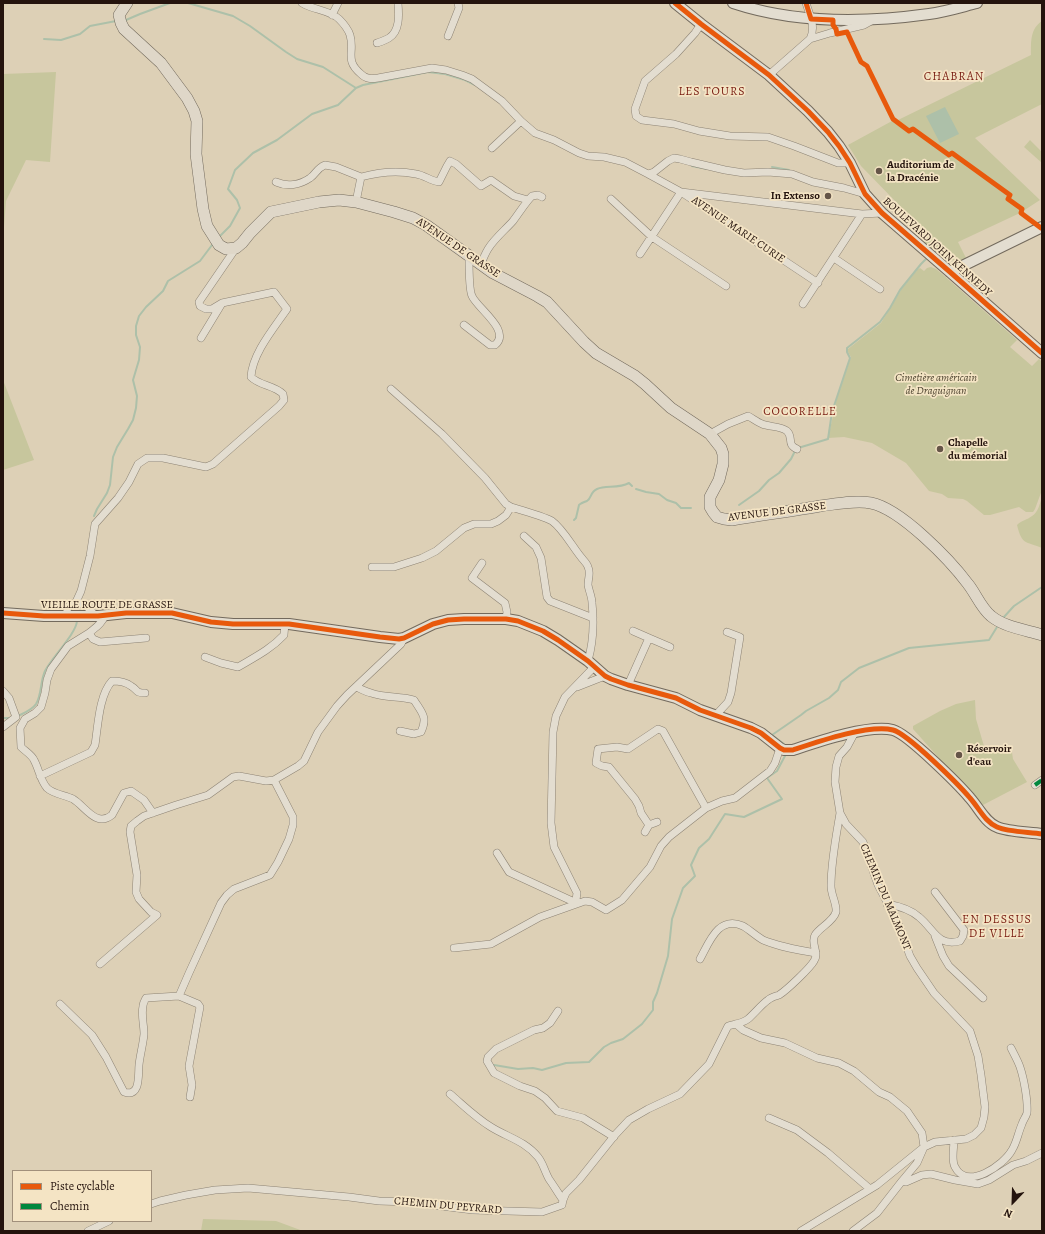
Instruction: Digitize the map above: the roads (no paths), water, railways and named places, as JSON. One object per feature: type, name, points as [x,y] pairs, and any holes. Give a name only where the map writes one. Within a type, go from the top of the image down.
[{"type":"main road","points":[[127,3],[119,15],[124,29],[161,63],[187,98],[194,111],[197,121],[196,154],[198,172],[207,226],[219,245],[226,249],[236,248]]},
{"type":"main road","name":"AVENUE DE GRASSE","points":[[236,248],[271,212],[319,202],[339,200],[356,202],[413,218],[426,225],[493,274],[547,302],[596,353],[635,376],[671,408],[710,434],[717,442],[723,454],[722,472],[712,492],[710,501],[710,507],[717,517],[732,520],[842,503],[862,502],[879,506],[890,511],[913,528],[952,564],[970,587],[985,610],[991,616],[1006,624],[1042,635]]},
{"type":"street","points":[[302,3],[338,18],[348,30],[350,35],[351,60],[354,68],[367,78],[378,78],[432,68],[446,70],[472,79],[502,101],[535,133],[588,156],[604,157],[625,162],[681,192],[862,214],[882,214]]},
{"type":"street","points":[[332,15],[338,3]]},
{"type":"street","points":[[377,43],[389,38],[396,32],[398,3]]},
{"type":"street","points":[[448,36],[459,8],[458,3]]},
{"type":"street","name":"BOULEVARD JOHN KENNEDY","points":[[675,3],[769,75],[808,111],[828,132],[850,163],[864,192],[882,214],[1042,353]]},
{"type":"street","points":[[733,3],[792,17],[811,19],[874,20],[931,14],[976,3]]},
{"type":"street","points":[[769,75],[810,39],[813,34],[811,19],[806,3]]},
{"type":"street","points":[[810,39],[864,25],[874,20]]},
{"type":"street","points":[[701,24],[676,54],[645,81],[635,109],[636,116],[642,120],[674,124],[699,131],[730,136],[768,138],[794,146],[838,163],[850,163]]},
{"type":"street","points":[[492,148],[521,121]]},
{"type":"street","points":[[650,175],[668,160],[674,158],[724,170],[744,173],[768,172],[792,174],[813,182],[864,192]]},
{"type":"street","points":[[276,182],[290,186],[311,177],[317,170],[325,165],[336,167],[360,177],[380,172],[401,172],[418,174],[439,182],[450,161],[456,164],[481,186],[491,180],[514,196],[528,200]]},
{"type":"street","points":[[356,202],[360,177]]},
{"type":"street","name":"AVENUE MARIE CURIE","points":[[640,254],[681,192],[818,283]]},
{"type":"street","points":[[480,264],[488,248],[514,220],[528,200],[532,196],[538,195],[542,197]]},
{"type":"street","points":[[611,199],[652,237],[726,286]]},
{"type":"street","points":[[803,304],[862,214]]},
{"type":"street","points":[[950,272],[1042,227]]},
{"type":"street","points":[[67,616],[70,605],[76,602],[81,591],[90,556],[95,524],[118,498],[129,482],[138,464],[147,458],[163,458],[206,467],[213,464],[284,400],[283,394],[278,389],[255,382],[251,377],[251,369],[264,340],[287,309],[274,292],[222,303],[212,309],[206,309],[200,306],[199,302],[236,248]]},
{"type":"street","points":[[464,325],[490,345],[495,345],[498,342],[500,337],[493,320],[472,296],[469,256]]},
{"type":"street","points":[[834,258],[880,288]]},
{"type":"street","points":[[201,338],[222,303]]},
{"type":"street","points":[[390,389],[442,434],[485,478],[506,504],[552,522],[561,530],[588,566],[590,575],[588,586],[592,601],[593,618],[591,664],[565,698],[556,716],[553,732],[550,823],[554,847],[577,893],[576,900],[572,901],[509,872],[497,853]]},
{"type":"street","points":[[710,434],[728,424],[748,416],[762,424],[785,430],[790,437],[790,444],[796,449]]},
{"type":"street","points":[[372,567],[394,567],[422,558],[436,551],[469,525],[491,524],[506,515],[511,507]]},
{"type":"street","points":[[524,536],[536,547],[541,558],[547,597],[550,601],[593,618]]},
{"type":"street","points":[[482,562],[472,578],[505,603],[507,612],[506,619]]},
{"type":"street","points":[[81,591],[84,604]]},
{"type":"street","points":[[76,602],[84,604],[105,618],[89,633],[68,646],[51,669],[41,706],[35,713],[25,719],[20,728],[21,747],[33,758],[42,781],[48,789],[74,800],[86,811],[97,818],[104,820],[112,815],[124,793],[131,791],[144,800],[153,813]]},
{"type":"street","name":"VIEILLE ROUTE DE GRASSE","points":[[3,613],[44,616],[126,613],[172,614],[211,622],[285,623],[398,639],[404,638],[433,624],[448,620],[506,619],[524,623],[543,631],[558,640],[611,680],[655,693],[669,695],[715,716],[746,726],[761,733],[780,748]]},
{"type":"street","points":[[205,657],[238,667],[277,643],[284,635],[285,623]]},
{"type":"street","points":[[633,631],[670,647]]},
{"type":"street","points":[[715,716],[728,702],[731,693],[740,637],[727,632]]},
{"type":"street","points":[[89,633],[93,639],[100,642],[146,638]]},
{"type":"street","points":[[100,964],[157,916],[139,900],[136,892],[137,875],[130,832],[131,826],[137,821],[153,813],[208,795],[233,776],[266,781],[274,780],[298,766],[304,761],[318,732],[347,695],[401,644],[404,638]]},
{"type":"street","points":[[628,685],[649,638]]},
{"type":"street","points":[[573,689],[605,676]]},
{"type":"street","points":[[40,776],[91,752],[95,745],[102,696],[107,686],[112,681],[119,681],[128,684],[134,687],[136,691],[145,693]]},
{"type":"street","points":[[356,687],[371,693],[414,700],[425,718],[421,732],[414,734],[400,731]]},
{"type":"street","points":[[3,691],[9,698],[16,717],[3,727]]},
{"type":"street","points":[[649,825],[635,799],[608,767],[596,763],[598,749],[618,746],[628,750],[658,729],[663,731],[706,808]]},
{"type":"street","points":[[454,948],[491,944],[540,917],[585,901],[592,902],[606,910],[622,900],[650,867],[660,846],[669,837],[706,808],[722,801],[735,798],[770,771],[775,763],[780,748],[784,750],[793,750],[855,732],[877,729],[895,730],[904,736],[949,776],[970,798],[987,820],[997,827],[1042,834]]},
{"type":"street","name":"CHEMIN DU MALMONT","points":[[800,1231],[870,1189],[924,1147],[935,1142],[966,1139],[974,1135],[981,1128],[984,1120],[985,1107],[979,1063],[970,1032],[934,993],[917,968],[910,956],[898,923],[878,886],[863,842],[846,824],[840,813],[835,782],[836,767],[839,756],[847,747],[855,732]]},
{"type":"street","points":[[179,996],[221,903],[234,889],[270,875],[289,839],[293,825],[293,817],[274,780]]},
{"type":"street","points":[[1034,785],[1042,780]]},
{"type":"street","points":[[700,960],[715,932],[728,924],[743,926],[761,939],[776,946],[816,954],[813,943],[814,936],[831,920],[836,913],[836,905],[832,896],[831,888],[831,871],[840,813]]},
{"type":"street","points":[[645,832],[649,825],[657,822]]},
{"type":"street","points":[[887,904],[898,906],[920,917],[940,939],[947,943],[960,941],[964,930],[960,922],[935,892]]},
{"type":"street","points":[[934,932],[943,956],[949,966],[983,998]]},
{"type":"street","name":"CHEMIN DU PEYRARD","points":[[152,1204],[186,1195],[230,1188],[276,1190],[379,1201],[409,1202],[473,1210],[542,1212],[562,1205],[562,1200],[566,1194],[629,1120],[680,1094],[709,1064],[728,1026],[747,1019],[769,999],[788,988],[815,960],[816,954]]},
{"type":"street","points":[[60,1004],[92,1035],[106,1057],[124,1092],[127,1093],[133,1092],[139,1081],[139,1067],[144,1035],[143,1006],[146,998],[179,996],[198,1004],[200,1007],[189,1066],[192,1085],[190,1097]]},
{"type":"street","points":[[558,1011],[550,1023],[543,1028],[534,1030],[496,1049],[488,1057],[487,1061],[494,1073],[520,1086],[535,1091],[545,1098],[557,1111],[583,1118],[614,1137]]},
{"type":"street","points":[[736,1024],[752,1035],[785,1043],[817,1058],[839,1063],[854,1071],[879,1092],[890,1097],[907,1111],[922,1134],[924,1147],[917,1163],[877,1213],[853,1231]]},
{"type":"street","points":[[954,1140],[954,1167],[962,1176],[973,1178],[984,1173],[1001,1163],[1012,1151],[1026,1115],[1027,1105],[1021,1068],[1011,1048]]},
{"type":"street","points":[[450,1094],[471,1113],[491,1128],[515,1139],[532,1151],[538,1157],[562,1200]]},
{"type":"street","points":[[769,1118],[797,1130],[828,1153],[870,1189]]},
{"type":"street","points":[[902,1181],[906,1182],[922,1175],[932,1174],[978,1184],[989,1180],[1013,1165],[1026,1161],[1042,1153]]},
{"type":"street","points":[[88,1231],[107,1222]]},
{"type":"waterway","points":[[126,20],[170,3]]},
{"type":"waterway","points":[[188,3],[233,16],[297,59],[323,67],[356,88]]},
{"type":"waterway","points":[[44,39],[61,40],[80,34],[90,26],[116,21]]},
{"type":"waterway","points":[[219,237],[230,226],[240,208],[237,200],[228,189],[235,170],[253,153],[277,140],[312,114],[338,105],[356,88],[363,85],[428,72],[445,74],[465,80],[475,85]]},
{"type":"waterway","points":[[692,166],[707,169]]},
{"type":"waterway","points":[[772,167],[789,170]]},
{"type":"waterway","points":[[94,516],[107,493],[110,485],[113,457],[117,447],[133,420],[136,408],[137,396],[133,380],[139,360],[140,347],[136,335],[136,326],[139,316],[163,291],[168,281],[200,261],[212,245]]},
{"type":"waterway","points":[[798,448],[828,439],[832,412],[850,358],[847,348],[880,322],[900,290],[927,258]]},
{"type":"waterway","points":[[739,505],[759,491],[769,480],[779,473],[791,459],[795,451]]},
{"type":"waterway","points":[[574,520],[576,518],[579,505],[589,500],[595,490],[621,486],[629,483],[632,486]]},
{"type":"waterway","points":[[636,489],[659,494],[667,500],[676,503],[681,508],[691,508]]},
{"type":"waterway","points":[[1003,618],[1014,606],[1042,587]]},
{"type":"waterway","points":[[18,716],[30,710],[36,704],[45,671],[73,632],[77,621]]},
{"type":"waterway","points":[[784,744],[772,735],[806,711],[829,698],[838,690],[841,682],[859,668],[909,648],[989,640],[997,627]]},
{"type":"waterway","points":[[3,718],[12,718]]},
{"type":"waterway","points":[[494,1065],[518,1069],[533,1068],[542,1070],[566,1063],[589,1062],[604,1047],[623,1039],[642,1024],[653,1010],[653,1002],[668,956],[672,919],[683,888],[695,876],[691,865],[699,848],[709,839],[725,814],[744,817],[782,799],[767,778],[777,771],[786,754]]},
{"type":"place","name":"Auditorium de la Dracénie","points":[[879,171]]},
{"type":"place","name":"In Extenso","points":[[828,196]]},
{"type":"place","name":"Chapelle du mémorial","points":[[940,449]]},
{"type":"place","name":"Réservoir d'eau","points":[[959,755]]},
{"type":"district","name":"CHABRAN","points":[[954,77]]},
{"type":"district","name":"LES TOURS","points":[[712,92]]},
{"type":"district","name":"COCORELLE","points":[[800,412]]},
{"type":"district","name":"EN DESSUS DE VILLE","points":[[997,927]]},
{"type":"park label","name":"Cimetière américain de Draguignan","points":[[936,384]]}]
